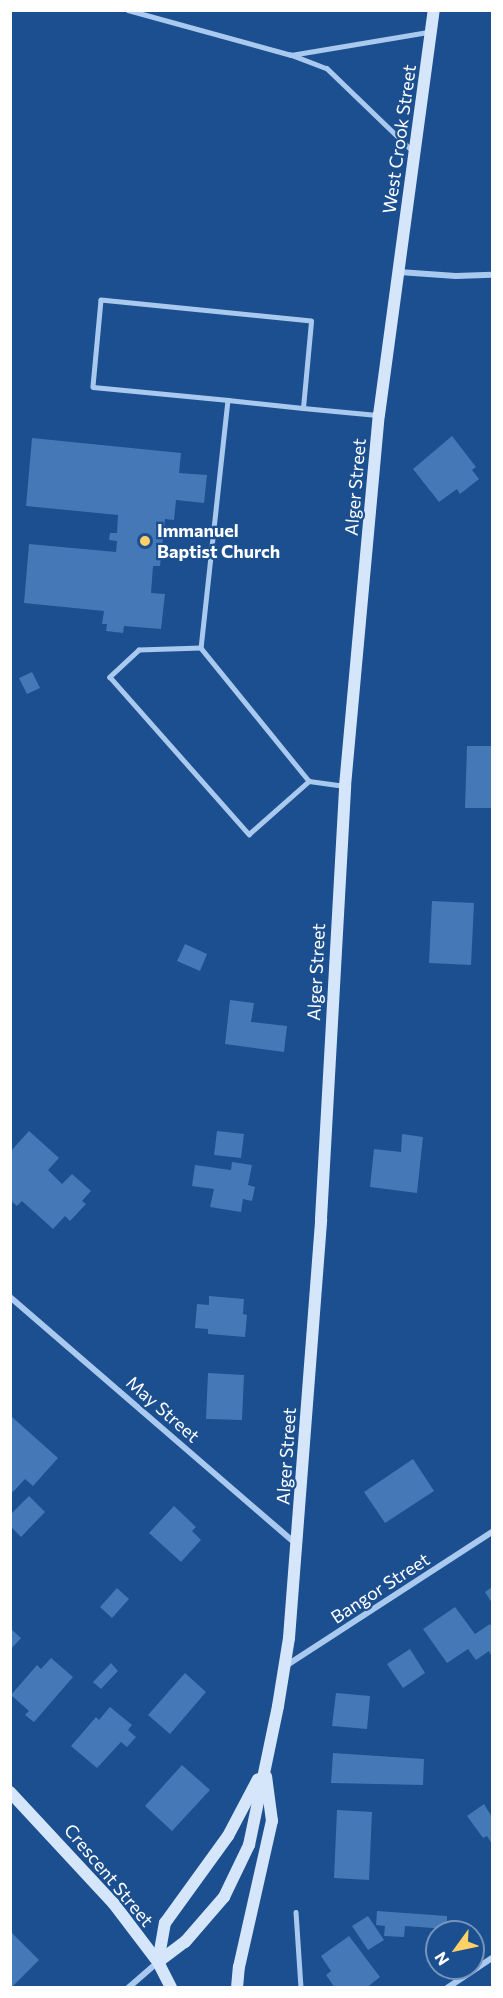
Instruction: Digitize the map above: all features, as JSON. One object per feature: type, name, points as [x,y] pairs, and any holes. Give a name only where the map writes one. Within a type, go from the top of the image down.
[{"type":"main road","name":"West Crook Street","points":[[399,272],[434,10]]},
{"type":"main road","name":"Alger Street","points":[[158,1962],[185,1942],[224,1897],[249,1845],[283,1668],[294,1596],[324,1180],[345,786],[379,415],[399,272]]},
{"type":"main road","name":"Alger Street","points":[[158,1962],[165,1923],[228,1836],[265,1766]]},
{"type":"main road","points":[[237,1988],[238,1967],[272,1821],[265,1766]]},
{"type":"main road","name":"Crescent Street","points":[[10,1792],[114,1904],[158,1962],[171,1988]]},
{"type":"street","points":[[399,272],[456,276],[492,275]]},
{"type":"street","name":"May Street","points":[[10,1297],[297,1545]]},
{"type":"street","name":"Bangor Street","points":[[283,1668],[492,1532]]},
{"type":"street","points":[[447,1988],[492,1958]]},
{"type":"street","points":[[128,1988],[158,1962]]},
{"type":"lane","points":[[128,10],[291,55],[327,69],[415,154]]},
{"type":"lane","points":[[291,55],[431,31]]},
{"type":"lane","points":[[303,408],[311,321],[101,300],[93,387],[303,408],[379,415]]},
{"type":"lane","points":[[228,400],[201,648],[309,781],[345,786]]},
{"type":"lane","points":[[201,648],[139,650],[110,677],[249,834],[309,781]]},
{"type":"lane","points":[[296,1912],[301,1988]]},
{"type":"building","points":[[452,436],[476,467],[472,470],[479,479],[460,494],[457,489],[439,502],[413,469]]},
{"type":"building","points":[[32,438],[181,453],[179,473],[207,475],[204,503],[176,500],[174,520],[165,519],[160,566],[153,566],[151,593],[165,594],[161,629],[124,626],[123,633],[106,631],[107,624],[102,624],[104,611],[24,603],[29,544],[116,552],[117,541],[109,540],[110,533],[117,533],[118,515],[26,506]]},
{"type":"building","points":[[32,672],[40,688],[27,694],[19,678]]},
{"type":"building","points":[[467,746],[492,746],[492,808],[465,808]]},
{"type":"building","points":[[432,901],[474,903],[471,965],[429,963]]},
{"type":"building","points":[[185,944],[207,954],[200,971],[177,961]]},
{"type":"building","points":[[230,1000],[254,1003],[251,1022],[287,1026],[284,1052],[225,1044]]},
{"type":"building","points":[[29,1131],[59,1158],[48,1170],[62,1184],[72,1174],[91,1191],[82,1201],[86,1204],[70,1221],[65,1216],[53,1229],[22,1201],[17,1206],[10,1200],[10,1152]]},
{"type":"building","points":[[217,1131],[244,1134],[241,1158],[214,1155]]},
{"type":"building","points":[[402,1134],[423,1137],[417,1193],[370,1187],[374,1149],[401,1152]]},
{"type":"building","points":[[232,1162],[252,1165],[248,1185],[255,1187],[252,1201],[243,1199],[241,1212],[210,1207],[214,1189],[192,1186],[195,1165],[231,1170]]},
{"type":"building","points":[[209,1296],[244,1299],[243,1314],[247,1315],[245,1337],[208,1334],[208,1329],[195,1328],[197,1304],[209,1305]]},
{"type":"building","points":[[208,1373],[244,1375],[242,1420],[206,1419]]},
{"type":"building","points":[[12,1417],[58,1458],[33,1486],[25,1479],[13,1492],[10,1490]]},
{"type":"building","points":[[413,1459],[434,1491],[385,1523],[364,1492]]},
{"type":"building","points":[[29,1496],[45,1512],[21,1537],[10,1526],[10,1515]]},
{"type":"building","points":[[174,1506],[196,1527],[192,1531],[201,1540],[181,1562],[149,1533]]},
{"type":"building","points":[[492,1587],[492,1603],[485,1592]]},
{"type":"building","points":[[117,1588],[129,1599],[112,1618],[100,1607]]},
{"type":"building","points":[[455,1607],[475,1634],[490,1624],[492,1657],[489,1651],[476,1660],[468,1649],[447,1663],[423,1629]]},
{"type":"building","points":[[10,1628],[21,1638],[10,1650]]},
{"type":"building","points":[[410,1649],[425,1673],[403,1688],[387,1664]]},
{"type":"building","points":[[51,1658],[73,1677],[34,1722],[25,1715],[29,1711],[11,1695],[37,1665],[41,1669]]},
{"type":"building","points":[[111,1663],[118,1671],[101,1689],[93,1682]]},
{"type":"building","points":[[185,1673],[206,1692],[170,1734],[148,1715]]},
{"type":"building","points":[[336,1693],[370,1696],[367,1729],[332,1726]]},
{"type":"building","points":[[110,1707],[132,1725],[128,1730],[136,1737],[127,1747],[121,1742],[97,1768],[71,1746],[96,1717],[99,1720]]},
{"type":"building","points":[[333,1753],[424,1759],[423,1785],[331,1783]]},
{"type":"building","points":[[182,1765],[210,1790],[172,1831],[145,1806]]},
{"type":"building","points":[[484,1804],[492,1817],[492,1844],[487,1836],[483,1838],[467,1816]]},
{"type":"building","points":[[337,1810],[372,1812],[369,1880],[334,1878]]},
{"type":"building","points":[[377,1911],[447,1916],[447,1920],[425,1920],[425,1927],[405,1926],[404,1937],[384,1936],[385,1926],[376,1925]]},
{"type":"building","points":[[368,1916],[384,1940],[368,1950],[352,1926]]},
{"type":"building","points":[[10,1931],[39,1960],[11,1988],[10,1988]]},
{"type":"building","points":[[349,1936],[380,1977],[366,1988],[335,1988],[326,1975],[331,1971],[321,1956]]},
{"type":"place","name":"Immanuel Baptist Church","points":[[145,541]]}]
